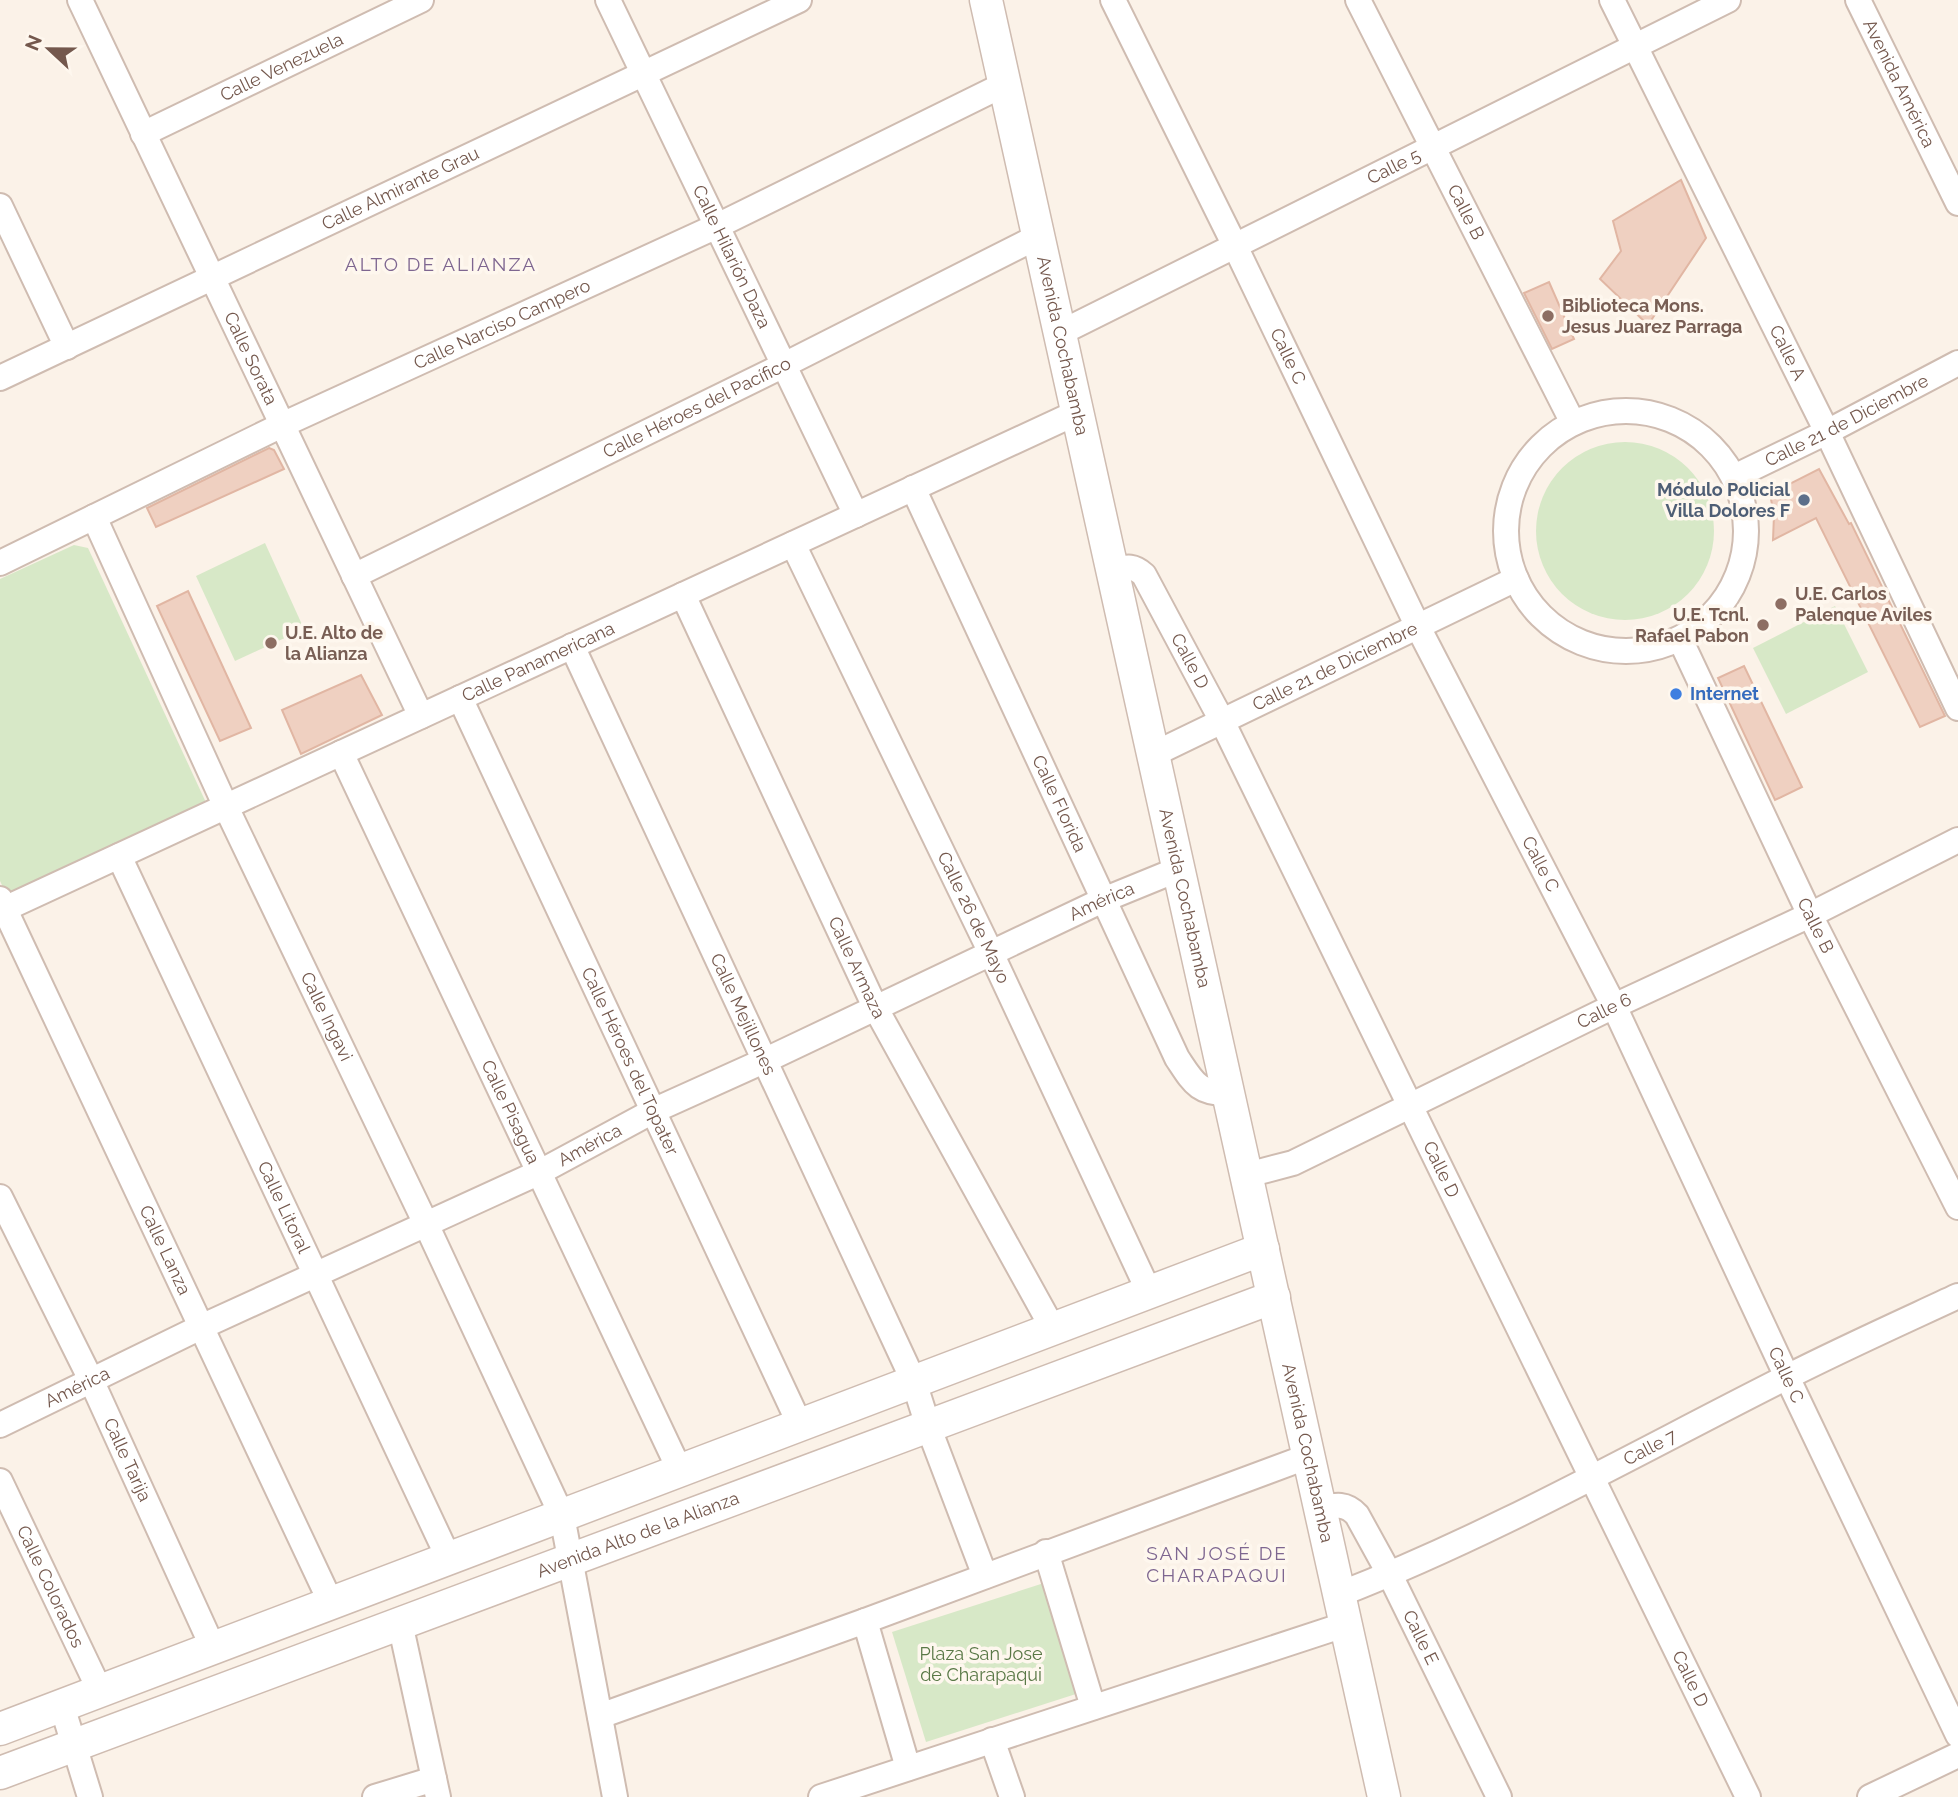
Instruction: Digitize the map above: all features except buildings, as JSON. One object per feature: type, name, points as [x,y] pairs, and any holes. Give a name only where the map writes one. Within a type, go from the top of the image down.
[{"type":"street","name":"Calle Sorata","points":[[80,0],[421,716]]},
{"type":"street","name":"Calle Venezuela","points":[[143,134],[421,0]]},
{"type":"street","name":"Calle Hilarión Daza","points":[[608,0],[856,515]]},
{"type":"street","name":"Calle Almirante Grau","points":[[0,378],[799,0]]},
{"type":"street","name":"Avenida Cochabamba","points":[[986,0],[1321,1508],[1380,1796]]},
{"type":"street","name":"Calle C","points":[[1112,0],[1235,246],[1418,626],[1614,1006],[1958,1735]]},
{"type":"street","name":"Calle B","points":[[1358,0],[1573,423]]},
{"type":"street","name":"Calle A","points":[[1612,0],[1827,432],[1958,708]]},
{"type":"street","name":"Calle 5","points":[[1060,332],[1728,0]]},
{"type":"street","name":"Avenida América","points":[[1858,0],[1958,204]]},
{"type":"street","name":"Calle Narciso Campero","points":[[0,563],[282,425],[717,226],[1005,84]]},
{"type":"street","points":[[0,206],[67,347]]},
{"type":"street","name":"Calle Héroes del Pacífico","points":[[354,576],[784,365],[1039,236]]},
{"type":"street","name":"Calle 21 de Diciembre","points":[[1734,477],[1958,363]]},
{"type":"street","points":[[1618,411],[1642,411],[1664,416],[1686,426],[1705,440],[1721,457],[1734,477],[1746,517],[1746,538],[1737,579],[1713,614],[1679,639],[1660,647],[1638,651],[1595,648],[1556,629],[1526,598],[1516,579],[1510,560],[1507,520],[1517,481],[1540,447],[1573,423],[1618,411]]},
{"type":"street","name":"Calle Panamericana","points":[[2,907],[226,807],[1078,412]]},
{"type":"street","name":"Calle Florida","points":[[913,488],[1177,1058],[1202,1090],[1213,1094],[1229,1093]]},
{"type":"street","name":"Calle Ingavi","points":[[94,517],[226,807],[426,1224],[562,1516],[615,1797]]},
{"type":"street","name":"Calle 26 de Mayo","points":[[793,544],[991,953],[1149,1292]]},
{"type":"street","name":"Calle D","points":[[1113,570],[1136,567],[1144,575],[1222,721],[1748,1797]]},
{"type":"street","name":"Calle 21 de Diciembre","points":[[1154,754],[1516,579]]},
{"type":"street","name":"Calle Armaza","points":[[683,595],[875,1007],[1053,1329]]},
{"type":"street","name":"Calle B","points":[[1679,639],[1810,915],[1958,1207]]},
{"type":"street","name":"Calle Mejillones","points":[[572,646],[914,1382],[985,1576]]},
{"type":"street","name":"Calle Héroes del Topater","points":[[460,698],[800,1425]]},
{"type":"street","name":"Calle Pisagua","points":[[341,753],[680,1471]]},
{"type":"street","name":"Calle 6","points":[[1247,1175],[1293,1163],[1614,1006],[1810,915],[1958,840]]},
{"type":"street","name":"Calle Litoral","points":[[119,856],[449,1559]]},
{"type":"street","name":"América","points":[[0,1425],[201,1327],[540,1172],[654,1110],[766,1060],[1103,900],[1179,869]]},
{"type":"street","name":"Calle Lanza","points":[[2,907],[331,1603]]},
{"type":"street","name":"Calle Tarija","points":[[0,1197],[92,1382],[213,1648]]},
{"type":"street","points":[[0,1729],[1263,1249]]},
{"type":"street","name":"Calle 7","points":[[821,1797],[1093,1707],[1343,1609],[1390,1575],[1592,1477],[1787,1377],[1958,1296]]},
{"type":"street","name":"Avenida Alto de la Alianza","points":[[0,1773],[1274,1297]]},
{"type":"street","points":[[600,1716],[1309,1456]]},
{"type":"street","name":"Calle Colorados","points":[[0,1481],[100,1691]]},
{"type":"street","name":"Calle E","points":[[1321,1508],[1341,1504],[1350,1507],[1357,1515],[1390,1575],[1499,1797]]},
{"type":"street","points":[[1046,1552],[1093,1707]]},
{"type":"street","points":[[865,1621],[908,1768]]},
{"type":"street","points":[[375,1797],[436,1788],[400,1623]]},
{"type":"street","points":[[62,1706],[90,1797]]},
{"type":"street","points":[[992,1740],[1012,1797]]},
{"type":"street","points":[[1870,1797],[1958,1755]]},
{"type":"green space","points":[[1625,442],[1659,448],[1688,468],[1708,497],[1714,531],[1708,565],[1688,594],[1659,614],[1625,620],[1591,614],[1562,594],[1542,565],[1536,531],[1542,497],[1562,468],[1591,448]]},
{"type":"green space","points":[[265,543],[304,629],[235,661],[196,576]]},
{"type":"green space","points":[[74,545],[88,548],[209,809],[10,902],[0,881],[0,579]]},
{"type":"green space","points":[[1835,606],[1868,672],[1786,714],[1753,648]]},
{"type":"green space","name":"Plaza San Jose de Charapaqui","points":[[1044,1583],[1079,1693],[926,1742],[892,1632]]},
{"type":"place","name":"Biblioteca Mons. Jesus Juarez Parraga","points":[[1548,316]]},
{"type":"place","name":"Módulo Policial Villa Dolores F","points":[[1804,500]]},
{"type":"place","name":"U.E. Carlos Palenque Aviles","points":[[1781,604]]},
{"type":"place","name":"U.E. Tcnl. Rafael Pabon","points":[[1763,625]]},
{"type":"place","name":"U.E. Alto de la Alianza","points":[[271,643]]},
{"type":"place","name":"Internet","points":[[1676,694]]},
{"type":"district","name":"ALTO DE ALIANZA","points":[[441,264]]},
{"type":"district","name":"SAN JOSÉ DE CHARAPAQUI","points":[[1217,1564]]}]
